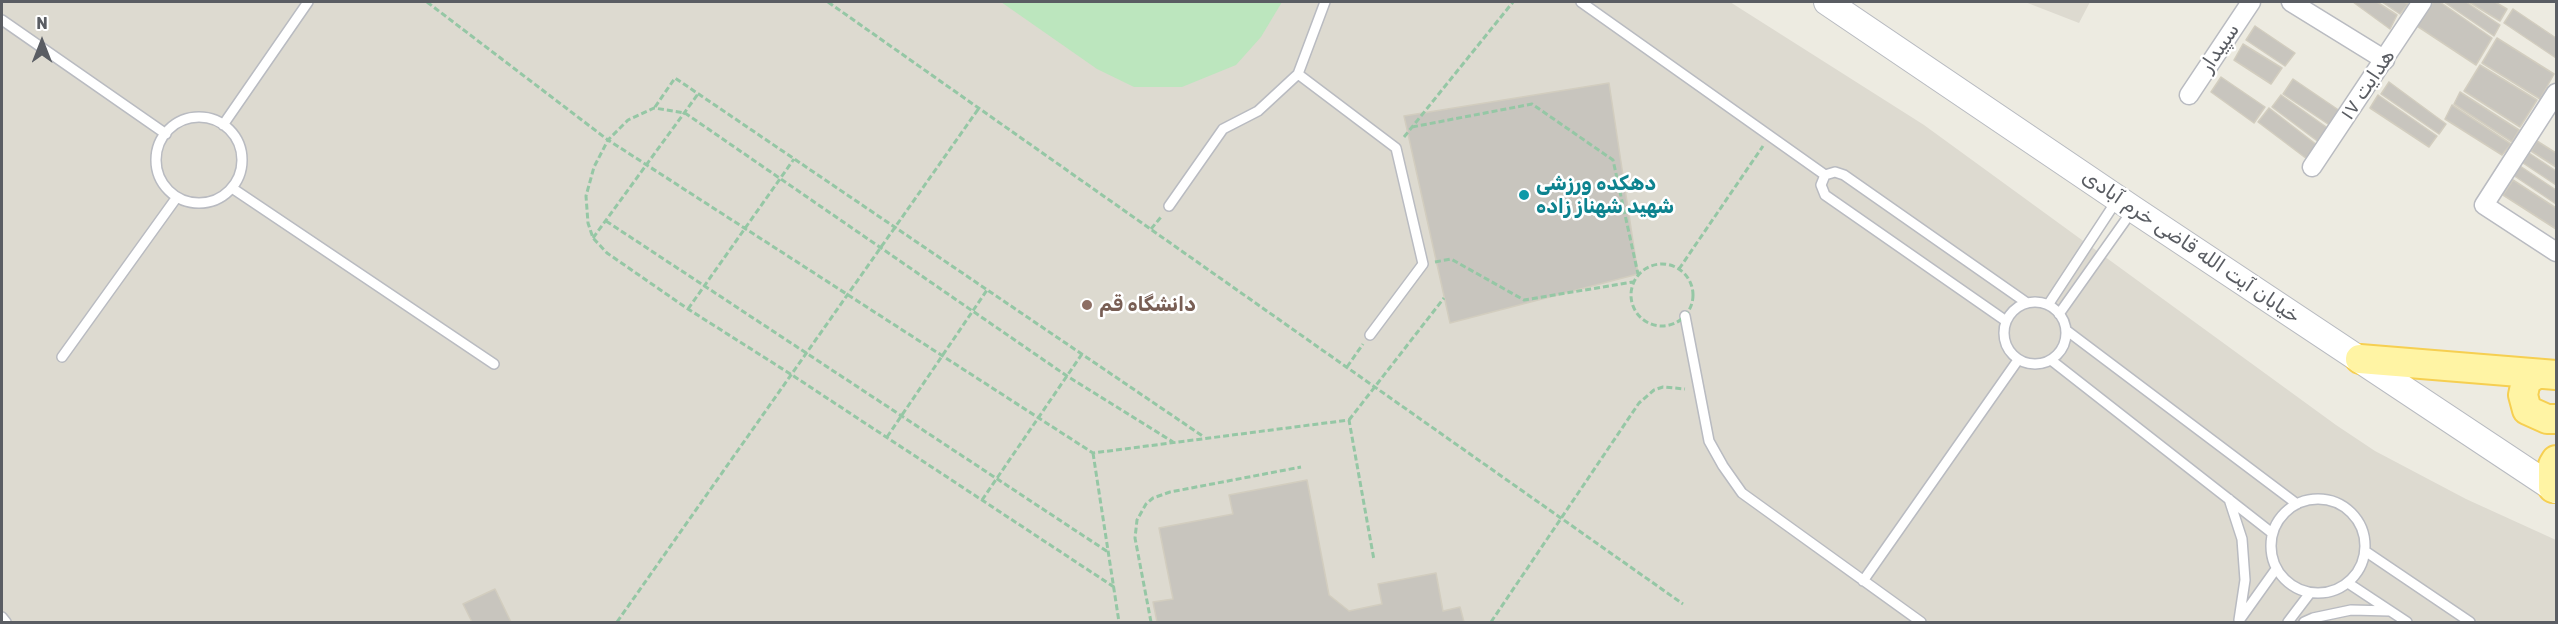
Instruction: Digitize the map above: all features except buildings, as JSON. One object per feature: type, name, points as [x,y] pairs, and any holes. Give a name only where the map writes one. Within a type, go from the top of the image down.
[{"type":"main road","name":"خیابان آیت الله قاضی خرم آبادی","points":[[1827,2],[2360,359],[2555,479]]},
{"type":"main road","points":[[2360,359],[2547,375]]},
{"type":"main road","points":[[2547,375],[2526,381],[2523,395],[2527,410],[2547,419],[2556,419]]},
{"type":"street","name":"سپیدار","points":[[2189,95],[2251,2]]},
{"type":"street","points":[[2290,2],[2385,60]]},
{"type":"street","name":"هدایت ۱۷","points":[[2312,167],[2422,2]]},
{"type":"street","points":[[2556,93],[2484,205],[2556,252]]},
{"type":"lane","points":[[223,125],[308,2]]},
{"type":"lane","points":[[1169,206],[1223,129],[1258,111],[1298,74],[1325,2]]},
{"type":"lane","points":[[1581,2],[1825,175]]},
{"type":"lane","points":[[2,20],[166,134]]},
{"type":"lane","points":[[1298,74],[1396,148],[1423,264],[1370,335]]},
{"type":"lane","points":[[193,118],[214,120],[223,125],[239,143],[242,155],[239,178],[232,188],[212,201],[188,202],[177,197],[169,191],[158,173],[157,153],[166,134],[173,126],[193,118]]},
{"type":"lane","points":[[1825,175],[1835,172],[1844,176],[2027,303],[2048,305],[2060,314],[2066,330],[2063,347],[2051,360],[2034,365],[2018,360],[2005,343],[2003,336],[2006,321],[2014,310],[2027,303]]},
{"type":"lane","points":[[1825,175],[1821,185],[1825,195],[2006,321]]},
{"type":"lane","points":[[232,188],[494,364]]},
{"type":"lane","points":[[62,357],[177,197]]},
{"type":"lane","points":[[2048,305],[2126,204]]},
{"type":"lane","points":[[2060,314],[2126,204]]},
{"type":"lane","points":[[1685,316],[1704,403],[1709,441],[1742,494],[1921,622]]},
{"type":"lane","points":[[2066,330],[2296,504]]},
{"type":"lane","points":[[1863,581],[2018,360]]},
{"type":"lane","points":[[2051,360],[2272,533]]},
{"type":"lane","points":[[2229,499],[2242,539],[2244,569],[2239,621]]},
{"type":"lane","points":[[2316,500],[2336,503],[2352,514],[2363,531],[2365,551],[2360,569],[2348,583],[2330,592],[2310,593],[2291,585],[2276,569],[2271,552],[2272,533],[2282,516],[2296,504],[2316,500]]},
{"type":"lane","points":[[2365,551],[2470,622]]},
{"type":"lane","points":[[2239,621],[2276,569]]},
{"type":"lane","points":[[2348,583],[2408,622]]},
{"type":"lane","points":[[2288,622],[2310,593]]},
{"type":"lane","points":[[2304,622],[2351,610],[2390,611]]},
{"type":"lane","points":[[2,617],[6,622]]},
{"type":"path","points":[[427,2],[608,140],[1093,453],[1349,420],[1444,298]]},
{"type":"path","points":[[828,2],[1683,604]]},
{"type":"path","points":[[1396,148],[1513,2]]},
{"type":"path","points":[[1114,587],[688,309],[607,253],[594,238],[588,223],[586,196],[594,167],[608,140],[628,120],[654,108],[675,78],[1205,438]]},
{"type":"path","points":[[594,238],[699,93]]},
{"type":"path","points":[[1412,127],[1532,104],[1613,160],[1638,274]]},
{"type":"path","points":[[654,108],[685,113],[1067,376],[1173,442]]},
{"type":"path","points":[[617,622],[979,108]]},
{"type":"path","points":[[1679,269],[1770,136]]},
{"type":"path","points":[[688,309],[794,159]]},
{"type":"path","points":[[606,221],[1108,552]]},
{"type":"path","points":[[1423,264],[1451,259],[1524,300],[1633,282]]},
{"type":"path","points":[[1662,264],[1679,269],[1686,275],[1693,291],[1690,308],[1685,316],[1678,322],[1661,327],[1644,321],[1633,308],[1630,299],[1633,282],[1638,274],[1645,268],[1662,264]]},
{"type":"path","points":[[887,437],[987,290]]},
{"type":"path","points":[[1347,367],[1370,335]]},
{"type":"path","points":[[982,500],[1082,354]]},
{"type":"path","points":[[1491,622],[1646,396],[1654,390],[1672,386],[1690,391],[1704,403]]},
{"type":"path","points":[[1349,420],[1374,560]]},
{"type":"path","points":[[1093,453],[1119,622]]},
{"type":"path","points":[[1151,622],[1135,538],[1137,520],[1146,504],[1153,498],[1170,492],[1301,467]]},
{"type":"shaded area","name":"دانشگاه قم","points":[[2,2],[1730,2],[1924,125],[2375,451],[2466,499],[2556,540],[2556,622],[2,622]]},
{"type":"shaded area","points":[[2025,2],[2090,2],[2079,23]]},
{"type":"green space","points":[[1001,2],[1282,2],[1261,37],[1236,65],[1182,87],[1134,87],[1097,69]]},
{"type":"place","name":"دهکده ورزشی شهید شهناز زاده","points":[[1524,195]]},
{"type":"place","name":"دانشگاه قم","points":[[1087,305]]}]
